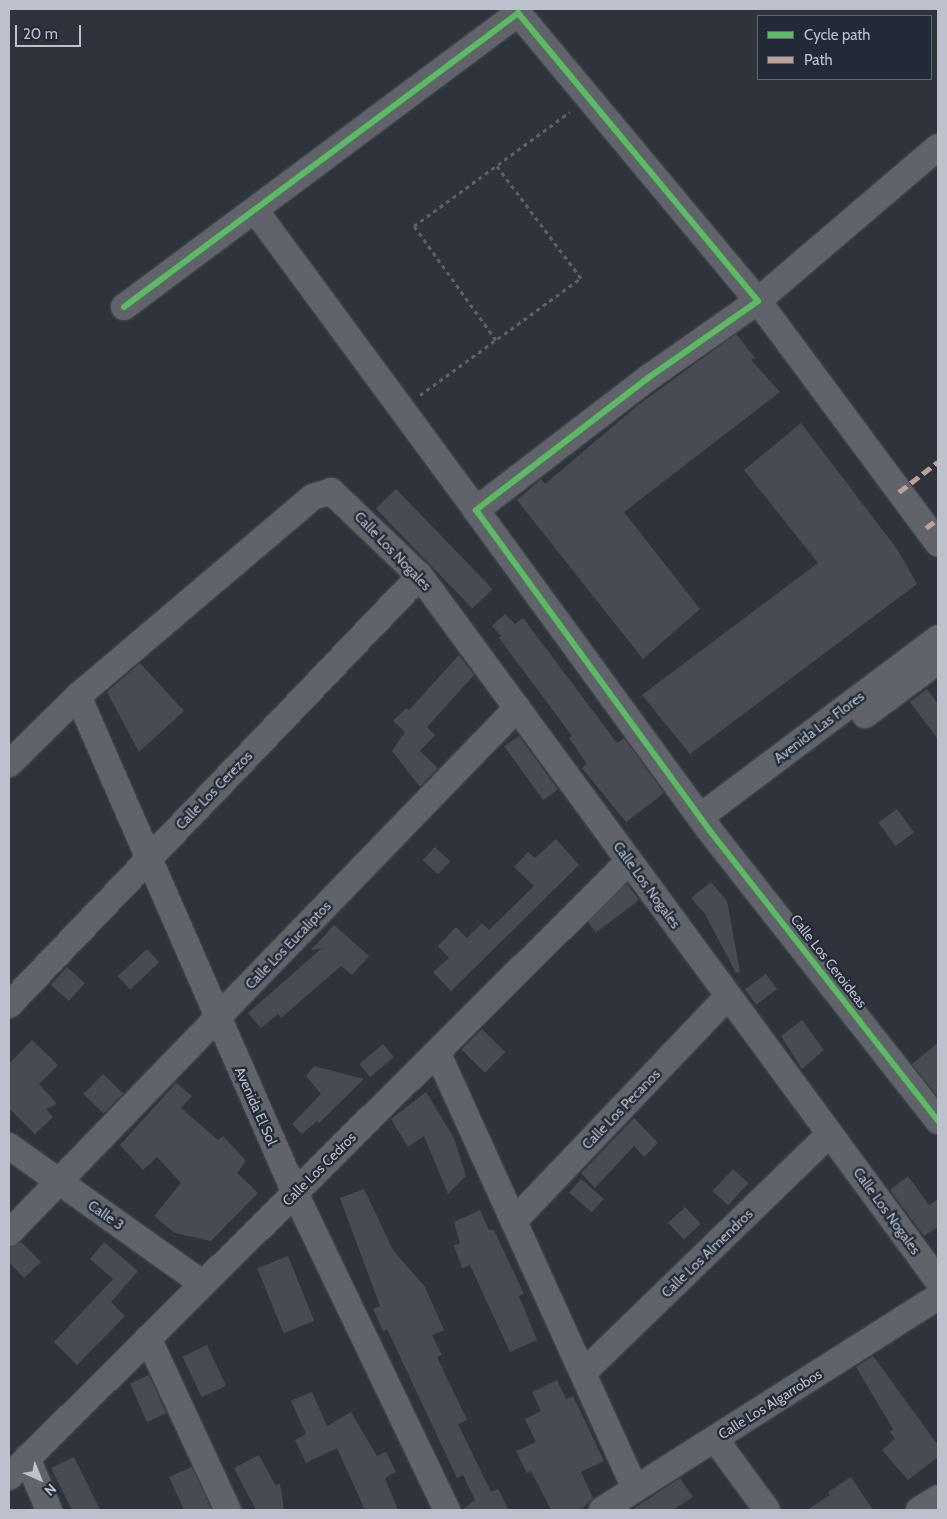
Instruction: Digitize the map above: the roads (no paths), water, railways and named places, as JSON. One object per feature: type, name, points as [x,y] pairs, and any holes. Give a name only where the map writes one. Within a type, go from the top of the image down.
[{"type":"street","points":[[124,307],[518,13],[758,301],[938,543]]},
{"type":"street","points":[[476,510],[648,378],[758,301],[938,147]]},
{"type":"street","name":"Calle Los Ceroideas","points":[[255,210],[705,824],[938,1121]]},
{"type":"street","name":"Calle Los Nogales","points":[[78,696],[313,497],[331,492],[343,500],[420,576],[938,1281]]},
{"type":"street","name":"Calle Los Cerezos","points":[[9,1005],[420,576]]},
{"type":"street","name":"Avenida Las Flores","points":[[705,824],[938,638]]},
{"type":"street","name":"Avenida Las Flores","points":[[705,824],[938,661]]},
{"type":"street","points":[[9,764],[78,696]]},
{"type":"street","name":"Avenida El Sol","points":[[78,696],[217,1019],[295,1193],[447,1510]]},
{"type":"street","name":"Calle Los Eucaliptos","points":[[9,1233],[517,708]]},
{"type":"street","name":"Calle Los Cedros","points":[[9,1477],[629,861]]},
{"type":"street","name":"Calle Los Pecanos","points":[[514,1221],[728,996]]},
{"type":"street","points":[[437,1052],[636,1489]]},
{"type":"street","name":"Calle Los Almendros","points":[[584,1372],[830,1134]]},
{"type":"street","name":"Calle 3","points":[[9,1146],[203,1284]]},
{"type":"street","name":"Calle Los Algarrobos","points":[[602,1510],[938,1297]]},
{"type":"street","points":[[148,1338],[228,1510]]},
{"type":"street","points":[[715,1439],[767,1510]]},
{"type":"street","points":[[27,1458],[50,1510]]},
{"type":"street","points":[[920,1510],[938,1498]]}]
